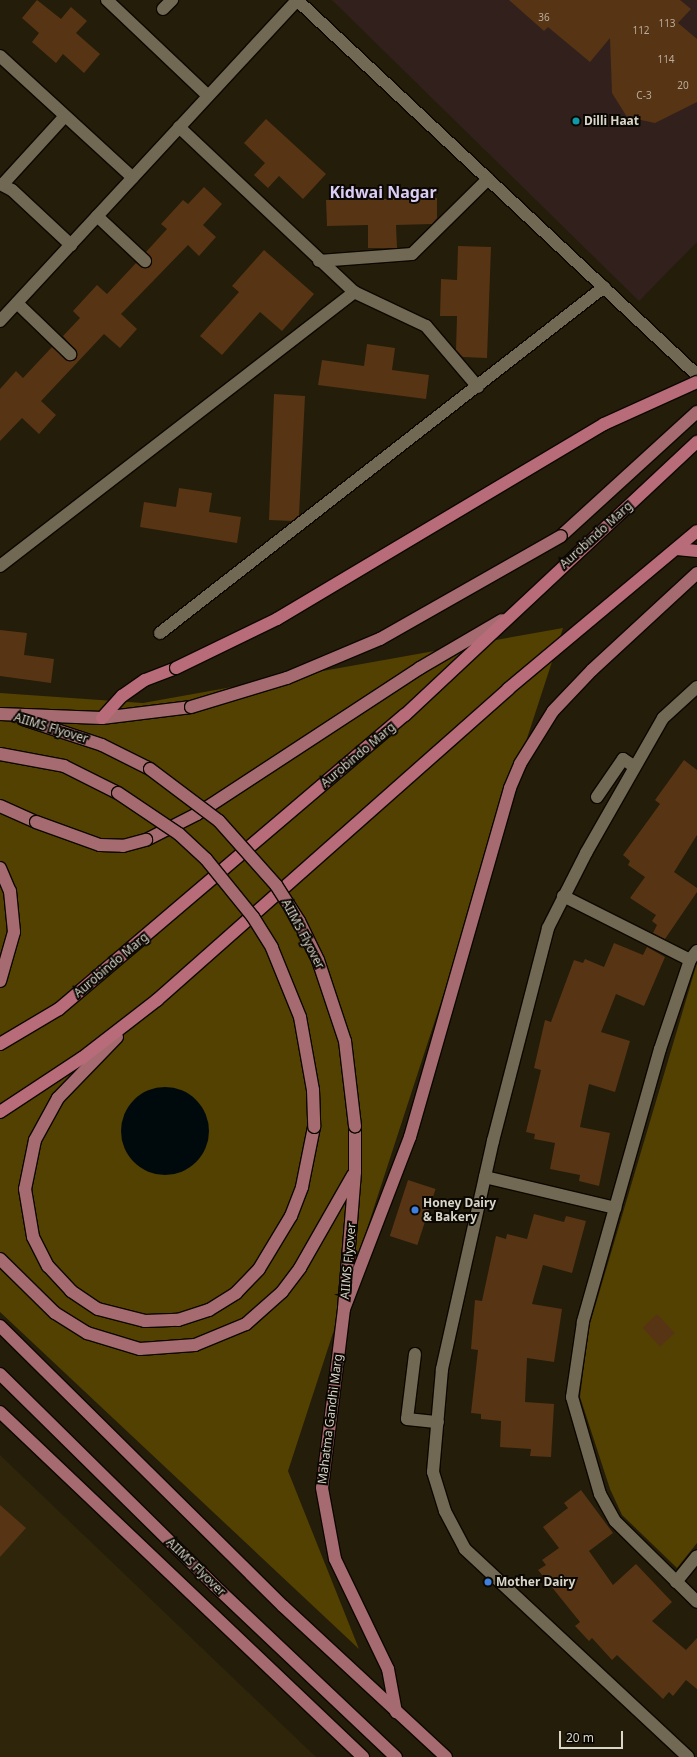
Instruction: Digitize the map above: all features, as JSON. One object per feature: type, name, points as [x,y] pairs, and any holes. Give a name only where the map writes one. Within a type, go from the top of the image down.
[{"type":"highway","points":[[102,718],[122,696],[145,680],[176,668],[277,619],[604,424],[697,382]]},
{"type":"highway","name":"Aurobindo Marg","points":[[0,1044],[59,1009],[405,715],[502,620],[697,442]]},
{"type":"highway","points":[[0,1112],[82,1058],[157,1000],[508,689],[697,531]]},
{"type":"highway","points":[[677,549],[697,551]]},
{"type":"main road","points":[[2,714],[102,718],[191,707],[286,678],[380,639],[561,536],[697,412]]},
{"type":"main road","points":[[344,1309],[410,1137],[510,788],[520,764],[558,706],[697,572]]},
{"type":"main road","points":[[0,806],[36,822],[100,845],[123,846],[146,840],[197,814],[420,668],[502,620]]},
{"type":"main road","name":"AIIMS Flyover","points":[[2,714],[77,735],[150,769],[219,821],[276,885],[299,921],[324,973],[345,1041],[355,1126],[355,1172],[344,1309]]},
{"type":"main road","points":[[0,754],[64,766],[118,792],[179,834],[206,859],[253,916],[272,948],[300,1017],[312,1082],[314,1127],[302,1187],[291,1216],[259,1269],[223,1302],[178,1320],[145,1322],[113,1315],[71,1291],[48,1266],[29,1222],[25,1189],[35,1140],[74,1078],[157,1000]]},
{"type":"main road","points":[[0,868],[10,891],[14,932],[0,981]]},
{"type":"main road","points":[[0,1259],[55,1313],[87,1333],[140,1348],[195,1345],[246,1324],[282,1292],[300,1268],[355,1172]]},
{"type":"main road","name":"Mahatma Gandhi Marg","points":[[344,1309],[323,1463],[325,1511],[329,1540],[343,1581],[388,1669],[396,1712]]},
{"type":"main road","points":[[0,1326],[283,1606],[446,1757]]},
{"type":"main road","name":"AIIMS Flyover","points":[[0,1374],[215,1586],[396,1757]]},
{"type":"main road","points":[[0,1412],[363,1757]]},
{"type":"street","points":[[107,0],[208,96]]},
{"type":"street","points":[[0,321],[297,0],[697,375]]},
{"type":"street","points":[[0,56],[133,178]]},
{"type":"street","points":[[65,116],[1,184],[71,245]]},
{"type":"street","points":[[180,127],[319,261],[354,292],[426,326],[478,387]]},
{"type":"street","points":[[319,261],[412,254],[488,179]]},
{"type":"street","points":[[97,216],[145,261]]},
{"type":"street","points":[[160,633],[478,387],[604,287]]},
{"type":"street","points":[[0,566],[354,292]]},
{"type":"street","points":[[18,302],[70,354]]},
{"type":"street","points":[[688,1757],[465,1549],[445,1511],[433,1472],[442,1369],[485,1177],[548,928],[563,896],[663,718],[697,687]]},
{"type":"street","points":[[597,797],[623,758],[635,767]]},
{"type":"street","points":[[563,896],[694,955],[660,1050],[583,1322],[572,1397],[600,1494],[615,1521],[697,1602]]},
{"type":"street","points":[[485,1177],[615,1208]]},
{"type":"street","points":[[414,1354],[407,1419],[438,1422]]},
{"type":"street","points":[[676,1582],[697,1556]]},
{"type":"shaded area","name":"Dilli Haat","points":[[332,0],[697,0],[697,242],[639,301]]},
{"type":"shaded area","points":[[563,628],[288,1471],[359,1649],[0,1312],[0,693],[143,703]]},
{"type":"shaded area","points":[[697,963],[697,1543],[677,1568],[622,1515],[610,1489],[580,1397],[589,1327]]},
{"type":"shaded area","points":[[165,1087],[182,1091],[196,1100],[205,1114],[209,1131],[205,1148],[196,1162],[182,1171],[165,1175],[148,1171],[134,1162],[125,1148],[121,1131],[125,1114],[134,1100],[148,1091]]},
{"type":"shaded area","points":[[0,1455],[316,1757],[0,1757]]},
{"type":"building","points":[[37,0],[61,19],[71,7],[87,21],[76,33],[100,54],[84,73],[63,54],[56,63],[32,42],[39,33],[22,18]]},
{"type":"building","points":[[509,0],[680,0],[691,9],[678,23],[697,39],[697,102],[655,123],[627,117],[612,93],[610,38],[590,62],[548,27],[544,31]]},
{"type":"building","points":[[266,119],[326,174],[303,199],[279,176],[268,188],[254,175],[265,163],[244,143]]},
{"type":"building","points":[[204,187],[222,204],[203,225],[216,237],[199,256],[188,245],[121,314],[137,329],[120,348],[104,334],[41,401],[56,415],[39,434],[22,418],[0,441],[0,389],[16,371],[23,378],[52,347],[68,361],[75,359],[77,352],[63,336],[80,318],[73,311],[97,285],[107,294],[136,263],[143,268],[150,266],[152,259],[146,252],[167,229],[161,224],[183,200],[188,204]]},
{"type":"building","points":[[437,198],[437,218],[432,224],[396,225],[397,248],[368,248],[368,225],[327,226],[326,200]]},
{"type":"building","points":[[458,246],[491,247],[487,358],[463,357],[456,350],[457,316],[440,316],[441,279],[457,280]]},
{"type":"building","points":[[264,250],[314,294],[282,331],[260,312],[222,355],[200,336],[239,292],[232,286]]},
{"type":"building","points":[[367,344],[395,348],[392,370],[429,375],[426,399],[318,385],[322,360],[364,366]]},
{"type":"building","points":[[274,394],[305,396],[299,515],[292,521],[269,520]]},
{"type":"building","points":[[179,488],[212,493],[209,512],[241,517],[237,543],[140,527],[144,502],[176,507]]},
{"type":"building","points":[[0,630],[27,633],[24,655],[54,659],[51,683],[0,676]]},
{"type":"building","points":[[684,760],[697,770],[697,835],[674,872],[697,888],[697,892],[665,939],[653,933],[657,925],[652,921],[656,915],[630,898],[645,877],[628,865],[630,861],[623,855],[660,804],[655,800]]},
{"type":"building","points":[[614,943],[643,955],[647,947],[665,957],[644,1006],[616,994],[601,1032],[630,1041],[615,1092],[589,1084],[580,1127],[610,1133],[599,1186],[579,1181],[580,1175],[550,1169],[555,1143],[534,1139],[535,1134],[526,1132],[541,1070],[534,1068],[545,1020],[551,1022],[574,960],[583,963],[585,959],[604,967]]},
{"type":"building","points":[[408,1180],[436,1189],[417,1245],[390,1236]]},
{"type":"building","points":[[534,1214],[564,1222],[566,1216],[586,1221],[572,1273],[543,1265],[532,1304],[562,1309],[554,1362],[527,1358],[525,1402],[554,1404],[551,1457],[530,1456],[531,1449],[500,1447],[501,1421],[481,1419],[481,1414],[471,1413],[478,1350],[471,1349],[475,1300],[482,1301],[496,1236],[506,1239],[507,1234],[527,1239]]},
{"type":"building","points":[[657,1314],[675,1333],[660,1347],[642,1328]]},
{"type":"building","points":[[581,1490],[613,1533],[589,1551],[613,1585],[636,1564],[672,1602],[652,1621],[686,1650],[697,1638],[697,1689],[686,1680],[673,1696],[669,1692],[663,1699],[617,1655],[612,1660],[592,1638],[589,1641],[575,1626],[580,1622],[538,1570],[546,1565],[542,1560],[559,1548],[543,1527],[568,1508],[564,1503]]},
{"type":"building","points":[[0,1505],[26,1528],[0,1557]]},
{"type":"place","name":"Dilli Haat","points":[[576,121]]},
{"type":"place","name":"Honey Dairy & Bakery","points":[[415,1210]]},
{"type":"place","name":"Mother Dairy","points":[[488,1582]]},
{"type":"district","name":"Kidwai Nagar","points":[[383,192]]}]
